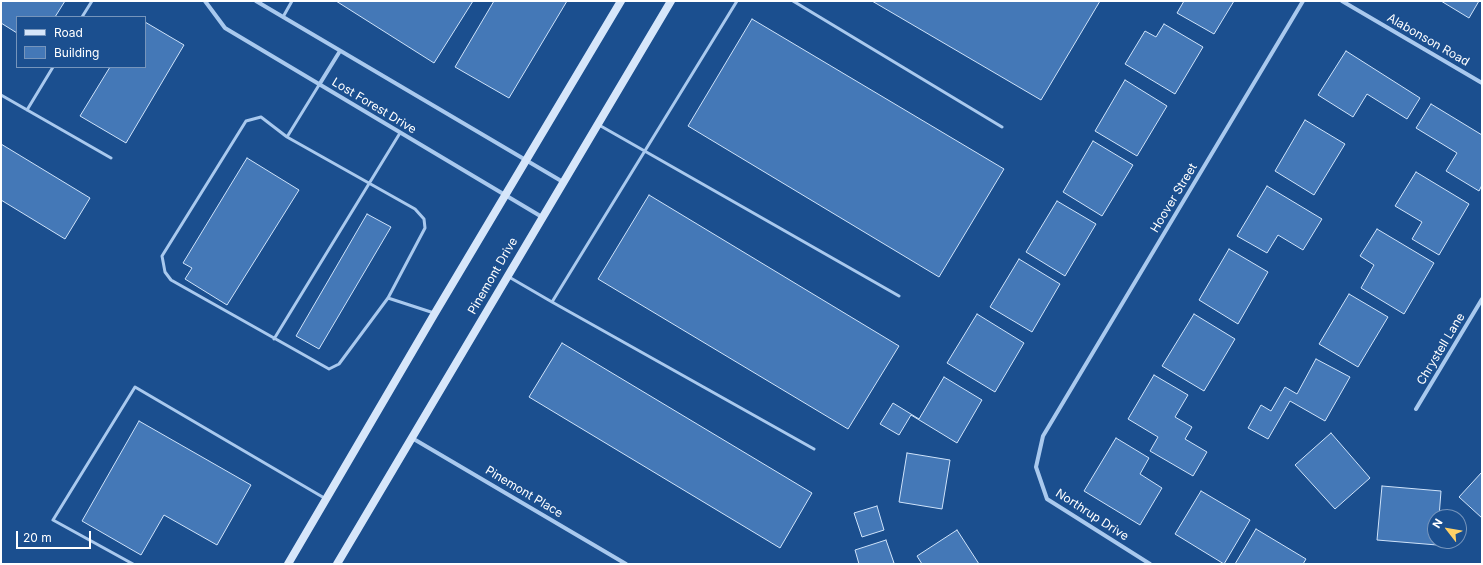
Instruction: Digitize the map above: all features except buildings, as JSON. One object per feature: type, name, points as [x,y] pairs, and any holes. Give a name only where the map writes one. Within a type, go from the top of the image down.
[{"type":"main road","name":"Pinemont Drive","points":[[337,564],[671,1]]},
{"type":"main road","points":[[288,564],[435,313],[527,161],[618,2]]},
{"type":"street","name":"Lost Forest Drive","points":[[205,1],[224,28],[542,217]]},
{"type":"street","points":[[256,1],[563,182]]},
{"type":"street","name":"Hoover Street","points":[[1062,405],[1303,1]]},
{"type":"street","name":"Alabonson Road","points":[[1342,1],[1482,83]]},
{"type":"street","points":[[319,85],[340,51]]},
{"type":"street","name":"Chrystell Lane","points":[[1416,409],[1482,299]]},
{"type":"street","name":"Northrup Drive","points":[[1062,405],[1043,436],[1036,467],[1047,499],[1150,564]]},
{"type":"street","name":"Pinemont Place","points":[[412,437],[626,564]]},
{"type":"lane","points":[[83,16],[92,1]]},
{"type":"lane","points":[[283,17],[292,1]]},
{"type":"lane","points":[[552,302],[737,1]]},
{"type":"lane","points":[[793,1],[1002,127]]},
{"type":"lane","points":[[27,110],[52,68]]},
{"type":"lane","points":[[287,137],[319,85]]},
{"type":"lane","points":[[1,95],[111,158]]},
{"type":"lane","points":[[261,117],[287,137],[369,183],[415,209],[424,219],[425,228],[388,298],[339,364],[329,369],[171,280],[165,272],[162,256],[246,121],[261,117]]},
{"type":"lane","points":[[598,124],[899,296]]},
{"type":"lane","points":[[274,338],[400,133]]},
{"type":"lane","points":[[507,276],[814,449]]},
{"type":"lane","points":[[388,298],[435,313]]},
{"type":"lane","points":[[133,564],[53,520],[135,387],[326,500]]}]
